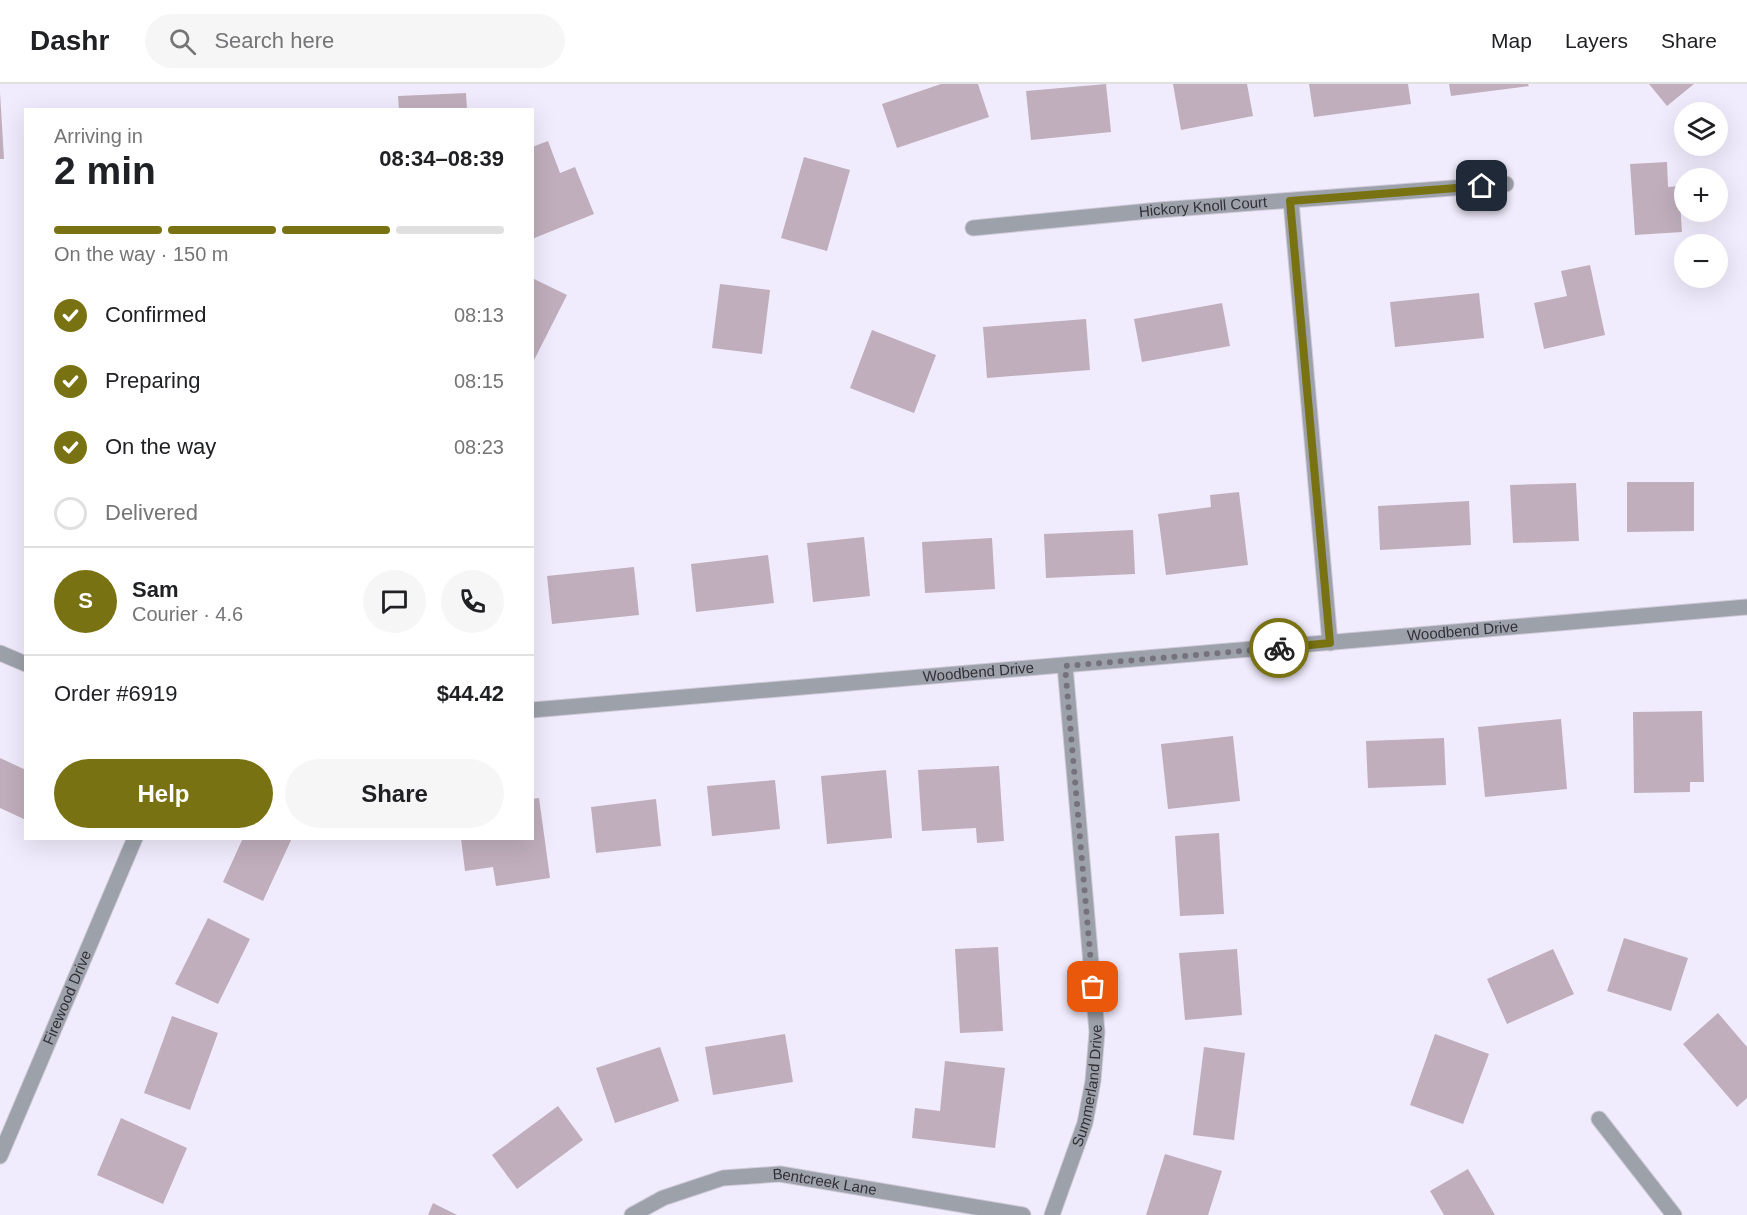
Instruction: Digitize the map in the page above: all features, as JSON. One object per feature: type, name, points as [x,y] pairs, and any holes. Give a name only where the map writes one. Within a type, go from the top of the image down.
[{"type":"street","name":"Hickory Knoll Court","points":[[973,228],[1506,184]]},
{"type":"street","points":[[1290,201],[1330,643]]},
{"type":"street","name":"Woodbend Drive","points":[[534,710],[1747,607]]},
{"type":"street","points":[[0,653],[24,662]]},
{"type":"street","name":"Summerland Drive","points":[[1052,1215],[1085,1123],[1093,1081],[1097,1032],[1065,666]]},
{"type":"street","name":"Firewood Drive","points":[[0,1156],[134,840]]},
{"type":"street","points":[[1599,1119],[1674,1215]]},
{"type":"street","name":"Bentcreek Lane","points":[[632,1215],[663,1198],[723,1178],[780,1174],[1023,1215]]},
{"type":"building","points":[[941,84],[978,84],[989,117],[897,148],[882,104]]},
{"type":"building","points":[[1106,84],[1111,132],[1031,140],[1026,91]]},
{"type":"building","points":[[1173,84],[1247,84],[1253,116],[1181,130]]},
{"type":"building","points":[[1309,84],[1408,84],[1411,104],[1314,117]]},
{"type":"building","points":[[1449,84],[1528,84],[1529,86],[1451,96]]},
{"type":"building","points":[[1649,84],[1694,84],[1667,106]]},
{"type":"building","points":[[0,92],[4,159],[0,159]]},
{"type":"building","points":[[466,93],[467,108],[399,108],[398,96]]},
{"type":"building","points":[[548,141],[560,173],[575,167],[594,214],[534,238],[534,146]]},
{"type":"building","points":[[804,157],[850,170],[827,251],[781,238]]},
{"type":"building","points":[[1667,162],[1668,187],[1674,186],[1674,222],[1681,222],[1682,232],[1635,235],[1630,164]]},
{"type":"building","points":[[1590,265],[1605,335],[1544,349],[1534,303],[1567,296],[1561,271]]},
{"type":"building","points":[[534,279],[567,295],[534,360]]},
{"type":"building","points":[[720,284],[770,290],[762,354],[712,348]]},
{"type":"building","points":[[1479,293],[1484,338],[1395,347],[1390,302]]},
{"type":"building","points":[[1222,303],[1230,346],[1142,362],[1134,319]]},
{"type":"building","points":[[1086,319],[1090,370],[987,378],[983,327]]},
{"type":"building","points":[[872,330],[936,355],[914,413],[850,388]]},
{"type":"building","points":[[1627,482],[1694,482],[1694,531],[1627,532]]},
{"type":"building","points":[[1576,483],[1579,541],[1513,543],[1510,485]]},
{"type":"building","points":[[1239,492],[1248,565],[1166,575],[1158,514],[1211,507],[1210,495]]},
{"type":"building","points":[[1469,501],[1471,545],[1380,550],[1378,506]]},
{"type":"building","points":[[1133,530],[1135,574],[1046,578],[1044,534]]},
{"type":"building","points":[[864,537],[870,596],[813,602],[807,543]]},
{"type":"building","points":[[992,538],[995,589],[925,593],[922,542]]},
{"type":"building","points":[[768,555],[774,603],[696,612],[691,564]]},
{"type":"building","points":[[634,567],[639,615],[552,624],[547,576]]},
{"type":"building","points":[[1702,711],[1704,782],[1690,782],[1690,792],[1634,793],[1633,712]]},
{"type":"building","points":[[1561,719],[1567,789],[1485,797],[1478,727]]},
{"type":"building","points":[[1233,736],[1240,801],[1168,809],[1161,744]]},
{"type":"building","points":[[1444,738],[1446,785],[1368,788],[1366,741]]},
{"type":"building","points":[[0,758],[24,769],[24,819],[0,808]]},
{"type":"building","points":[[999,766],[1004,841],[977,843],[976,828],[922,831],[918,770]]},
{"type":"building","points":[[886,770],[892,838],[827,844],[821,776]]},
{"type":"building","points":[[775,780],[780,829],[712,836],[707,786]]},
{"type":"building","points":[[539,798],[550,878],[496,886],[493,867],[465,871],[461,840],[534,840],[534,799]]},
{"type":"building","points":[[656,799],[661,846],[596,853],[591,807]]},
{"type":"building","points":[[1219,833],[1224,914],[1180,916],[1175,836]]},
{"type":"building","points":[[242,840],[291,840],[263,901],[223,882]]},
{"type":"building","points":[[208,918],[250,939],[218,1004],[175,984]]},
{"type":"building","points":[[1624,938],[1688,958],[1671,1011],[1607,991]]},
{"type":"building","points":[[998,947],[1003,1031],[960,1033],[955,949]]},
{"type":"building","points":[[1237,949],[1242,1015],[1185,1020],[1179,953]]},
{"type":"building","points":[[1553,949],[1574,994],[1507,1024],[1487,979]]},
{"type":"building","points":[[1718,1013],[1747,1047],[1747,1098],[1737,1107],[1683,1044]]},
{"type":"building","points":[[172,1016],[218,1033],[190,1110],[144,1093]]},
{"type":"building","points":[[785,1034],[793,1082],[713,1095],[705,1047]]},
{"type":"building","points":[[1435,1034],[1489,1054],[1463,1124],[1410,1105]]},
{"type":"building","points":[[660,1047],[679,1101],[615,1123],[596,1068]]},
{"type":"building","points":[[1204,1047],[1245,1053],[1234,1140],[1193,1135]]},
{"type":"building","points":[[945,1061],[1005,1068],[995,1148],[912,1138],[915,1108],[940,1111]]},
{"type":"building","points":[[558,1106],[583,1140],[517,1189],[492,1155]]},
{"type":"building","points":[[121,1118],[187,1148],[163,1204],[97,1175]]},
{"type":"building","points":[[1165,1154],[1222,1171],[1208,1215],[1146,1215]]},
{"type":"building","points":[[1468,1169],[1495,1215],[1444,1215],[1430,1191]]},
{"type":"building","points":[[433,1203],[457,1215],[428,1215]]},
{"type":"way so far","points":[[1093,987],[1065,666],[1279,648]]},
{"type":"route","points":[[1279,648],[1330,643],[1290,201],[1482,186]]}]
